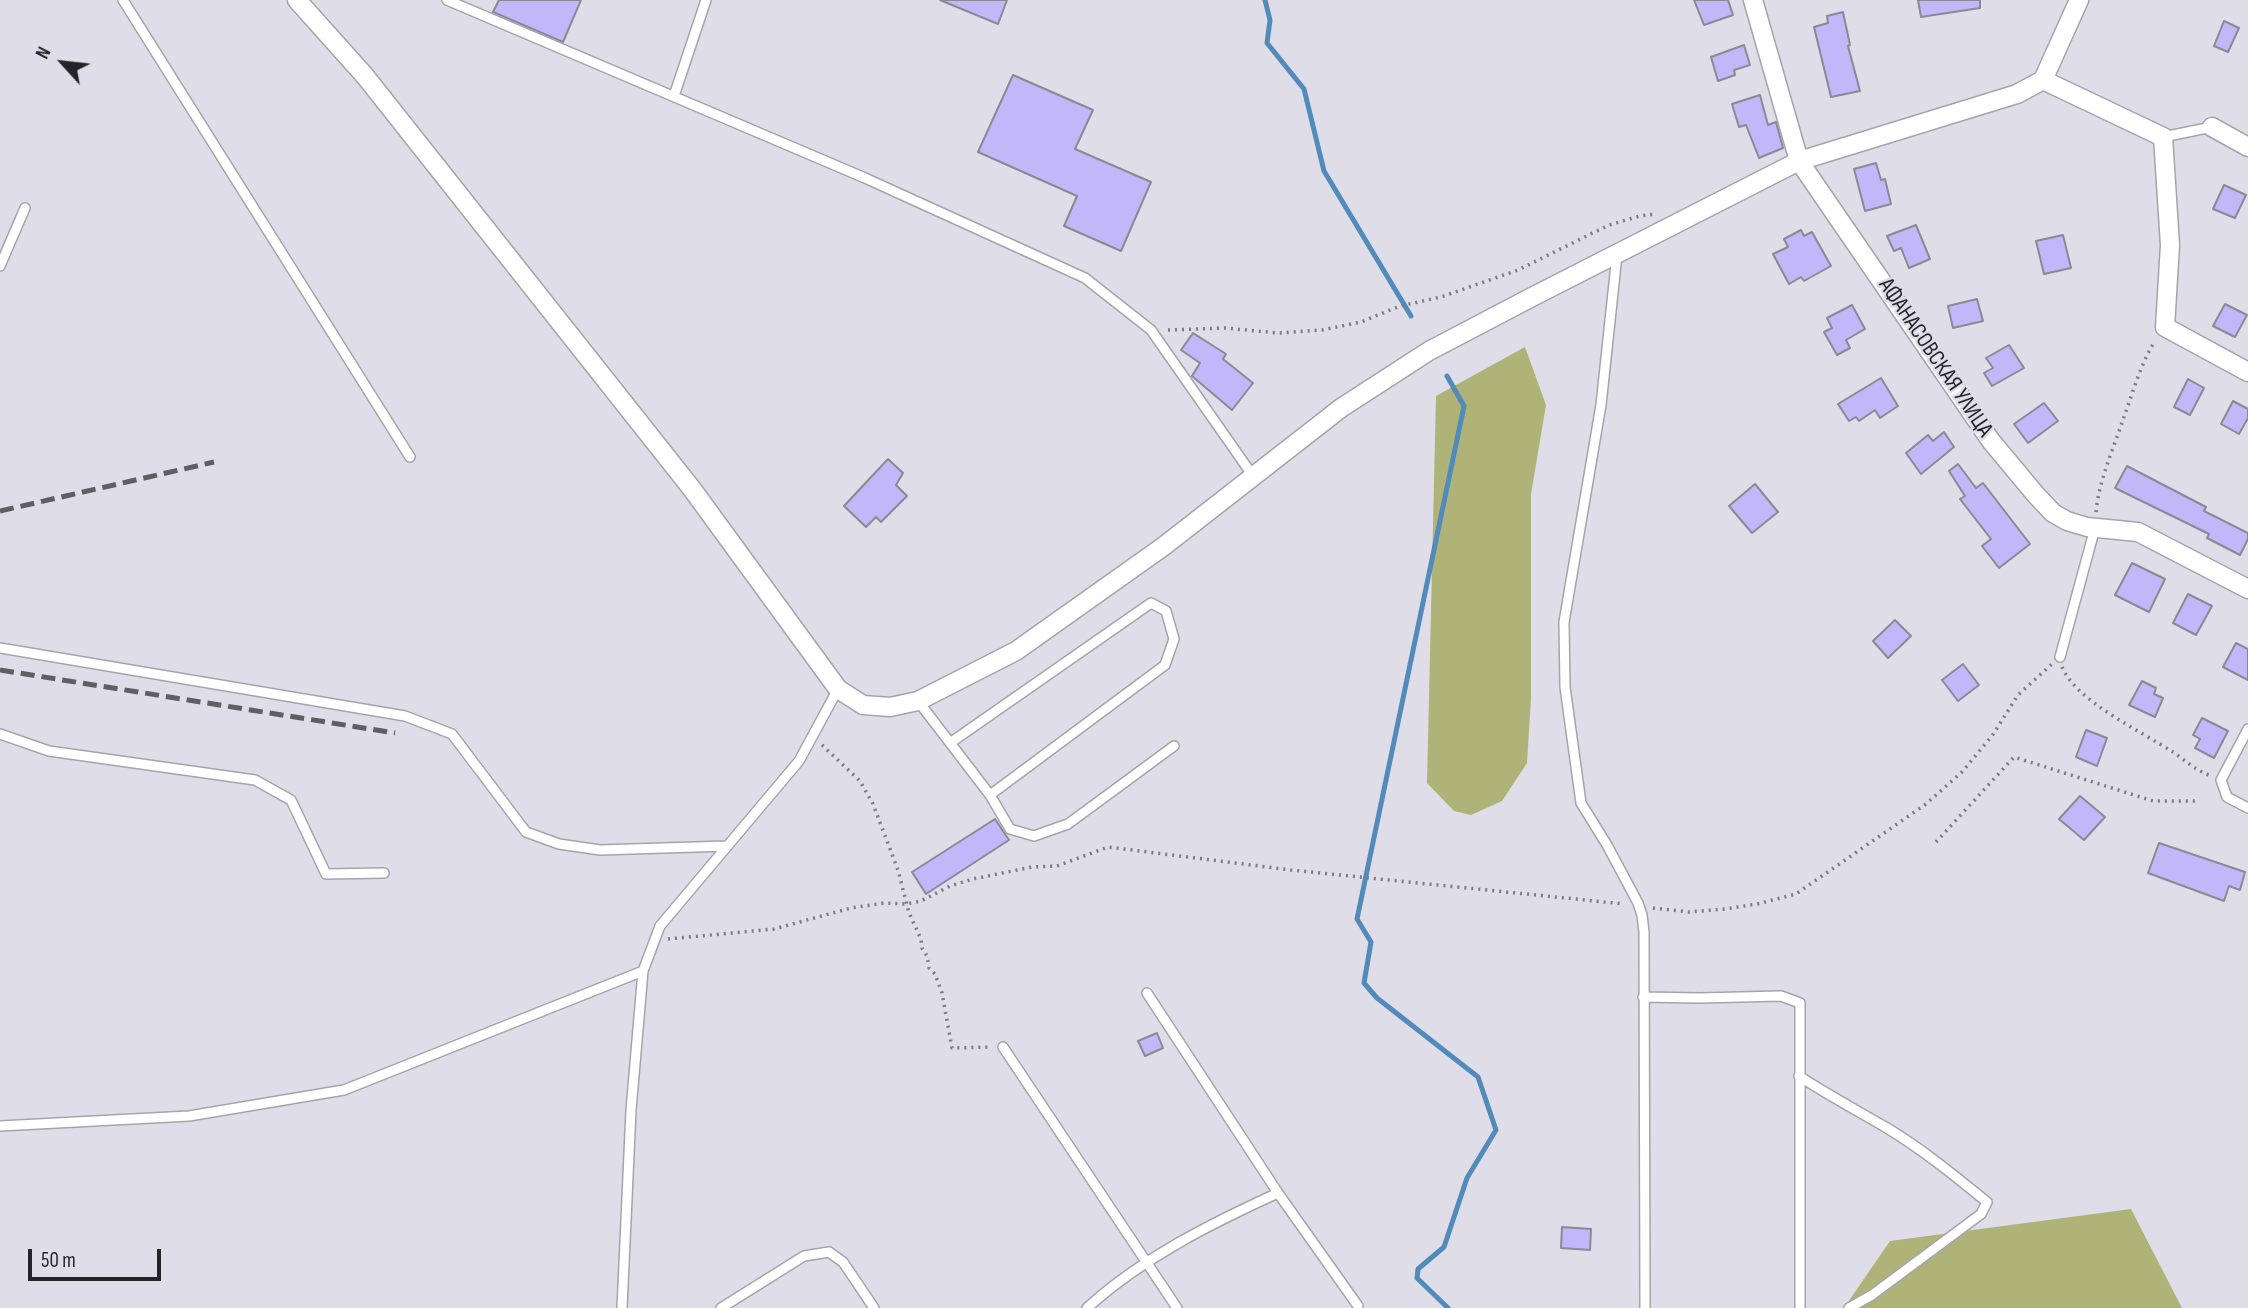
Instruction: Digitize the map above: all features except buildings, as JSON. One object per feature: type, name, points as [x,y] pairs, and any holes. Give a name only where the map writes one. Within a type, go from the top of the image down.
[{"type":"street","points":[[296,0],[365,76],[692,489],[838,689],[863,705],[890,706],[918,701],[1016,650],[1164,546],[1341,408],[1429,351],[1799,161],[2017,94],[2043,80],[2080,0]]},
{"type":"street","name":"АФАНАСОВСКАЯ УЛИЦА","points":[[1753,0],[1799,161],[1991,441],[2053,513],[2067,521],[2095,528],[2138,532],[2248,589]]},
{"type":"street","points":[[2043,80],[2162,137],[2170,245],[2165,327],[2248,372]]},
{"type":"street","points":[[2212,127],[2248,147]]},
{"type":"lane","points":[[123,0],[410,457]]},
{"type":"lane","points":[[447,0],[865,177],[1085,278],[1151,330],[1253,476]]},
{"type":"lane","points":[[674,96],[706,0]]},
{"type":"lane","points":[[2162,137],[2212,127]]},
{"type":"lane","points":[[0,266],[25,208]]},
{"type":"lane","points":[[1617,253],[1601,405],[1564,622],[1566,687],[1581,803],[1639,906],[1644,932],[1645,1308]]},
{"type":"lane","points":[[2060,657],[2095,528]]},
{"type":"lane","points":[[950,743],[1151,603],[1167,611],[1174,639],[1165,665],[990,796]]},
{"type":"lane","points":[[0,648],[405,716],[452,734],[526,832],[559,844],[600,850],[727,846]]},
{"type":"lane","points":[[622,1308],[631,1110],[643,971],[660,926],[799,761],[838,689]]},
{"type":"lane","points":[[918,701],[990,796],[1010,828],[1034,836],[1068,824],[1174,746]]},
{"type":"lane","points":[[2248,729],[2221,780],[2227,797],[2248,808]]},
{"type":"lane","points":[[0,734],[49,751],[255,780],[291,800],[326,874],[384,873]]},
{"type":"lane","points":[[0,1126],[189,1116],[344,1090],[643,971]]},
{"type":"lane","points":[[1147,993],[1278,1193],[1358,1306]]},
{"type":"lane","points":[[1643,997],[1781,996],[1800,1003],[1800,1308]]},
{"type":"lane","points":[[1003,1047],[1177,1308]]},
{"type":"lane","points":[[1799,1076],[1889,1129],[1987,1202],[1982,1214],[1872,1295],[1849,1308]]},
{"type":"lane","points":[[1087,1308],[1146,1264],[1210,1224],[1278,1193]]},
{"type":"lane","points":[[721,1308],[804,1256],[830,1252],[843,1262],[874,1308]]},
{"type":"path","points":[[1151,330],[1225,328],[1278,333],[1322,330],[1361,322],[1400,306],[1441,297],[1518,270],[1609,225],[1653,214],[1667,216],[1675,224]]},
{"type":"path","points":[[2095,528],[2097,501],[2119,431],[2153,344],[2165,327]]},
{"type":"path","points":[[655,941],[774,929],[851,908],[921,901],[950,886],[973,879],[1032,867],[1057,866],[1108,847],[1291,870],[1689,912],[1757,904],[1796,894],[1926,804],[1969,763],[1992,736],[2018,695],[2060,657]]},
{"type":"path","points":[[2060,657],[2063,671],[2104,711],[2175,753],[2198,771],[2221,780]]},
{"type":"path","points":[[813,736],[860,781],[873,804],[898,870],[906,904],[921,939],[929,968],[935,974],[942,993],[952,1048],[1003,1047]]},
{"type":"path","points":[[1936,842],[2014,757],[2153,801],[2197,801]]},
{"type":"green space","points":[[1525,347],[1546,405],[1531,494],[1531,699],[1527,763],[1502,801],[1471,815],[1454,811],[1427,783],[1436,396]]},
{"type":"green space","points":[[2131,1209],[2182,1308],[1844,1308],[1890,1241]]},
{"type":"waterway","points":[[1265,0],[1270,20],[1267,43],[1304,89],[1324,171],[1411,316]]},
{"type":"waterway","points":[[1447,376],[1464,406],[1357,919],[1371,942],[1364,983],[1377,998],[1478,1077],[1496,1130],[1467,1178],[1444,1247],[1418,1269],[1417,1278],[1448,1308]]},
{"type":"railway","points":[[0,511],[214,462]]},
{"type":"railway","points":[[0,670],[395,733]]}]
